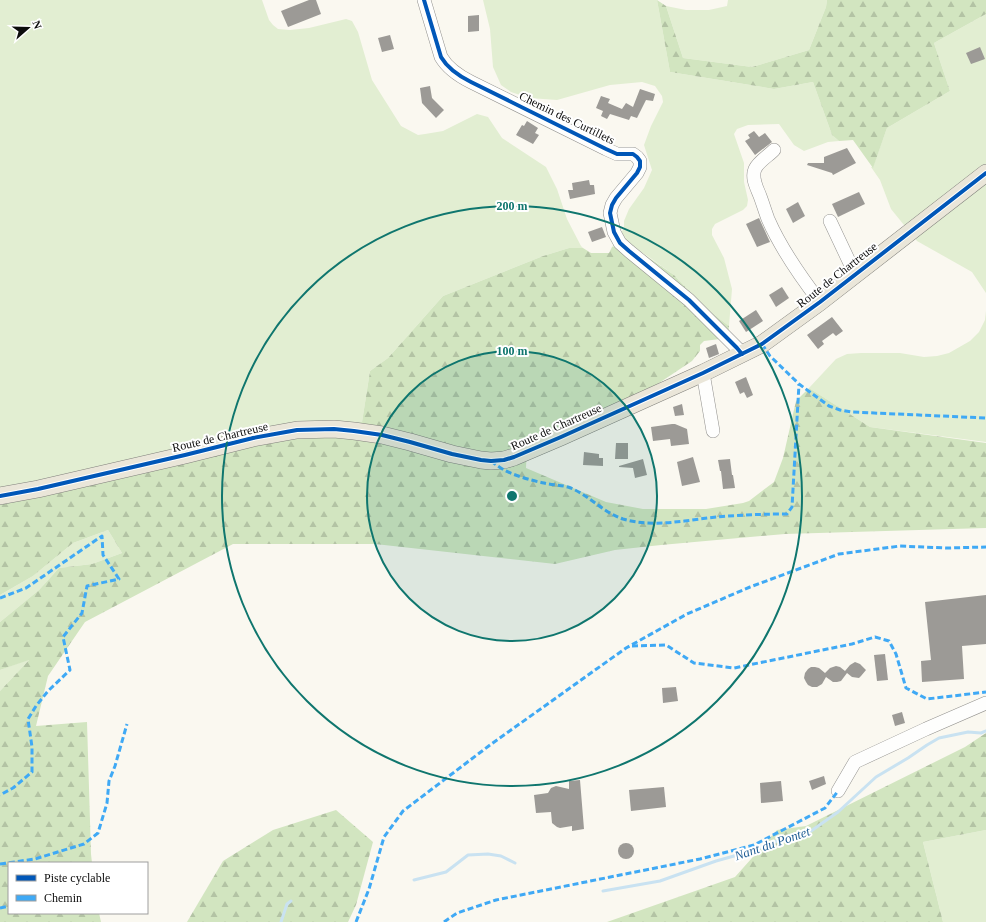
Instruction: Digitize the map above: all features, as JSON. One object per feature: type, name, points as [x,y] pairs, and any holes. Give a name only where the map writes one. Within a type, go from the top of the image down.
[{"type":"main road","name":"Route de Chartreuse","points":[[0,496],[38,489],[253,438],[297,430],[354,430],[382,435],[452,454],[491,461],[504,460],[514,457],[704,373],[762,344],[820,302],[986,173]]},
{"type":"street","name":"Chemin des Curtillets","points":[[424,0],[441,56],[445,64],[454,71],[472,82],[606,150],[617,154],[633,154],[638,157],[640,167],[612,205],[610,213],[614,232],[620,243],[689,300],[742,354]]},
{"type":"street","points":[[774,150],[754,170],[754,179],[768,219],[783,248],[796,270],[820,302]]},
{"type":"street","points":[[830,221],[855,274]]},
{"type":"street","points":[[704,373],[713,431]]},
{"type":"street","points":[[838,791],[855,762],[986,703]]},
{"type":"green space","points":[[0,0],[262,0],[269,20],[278,29],[290,30],[309,28],[346,19],[352,21],[358,32],[372,80],[401,126],[418,135],[443,131],[477,114],[488,117],[502,138],[546,167],[557,189],[567,219],[583,248],[569,248],[543,256],[443,296],[388,358],[370,371],[362,422],[0,491]]},
{"type":"green space","points":[[483,0],[657,0],[670,72],[774,89],[813,82],[832,135],[839,141],[828,142],[804,151],[794,145],[779,124],[748,125],[737,129],[734,134],[744,163],[744,182],[748,200],[747,206],[743,210],[715,224],[712,229],[712,235],[724,258],[732,289],[729,326],[704,307],[674,275],[649,257],[632,246],[612,247],[624,228],[624,221],[629,209],[644,188],[652,170],[644,145],[651,126],[663,102],[662,96],[655,86],[642,82],[610,85],[557,100],[529,98],[511,92],[501,85],[493,67],[490,29]]},
{"type":"green space","points":[[657,0],[666,6],[683,58],[752,67],[809,50],[826,7],[827,0],[986,0],[986,14],[934,43],[950,91],[887,128],[873,168],[853,140],[839,141],[832,135],[813,82],[774,89],[670,72]]},
{"type":"green space","points":[[728,0],[827,0],[826,7],[809,50],[752,67],[683,58],[666,6],[686,10],[709,10],[727,6]]},
{"type":"green space","points":[[986,14],[986,293],[972,272],[917,241],[891,209],[880,180],[871,167],[873,167],[887,128],[950,91],[934,43]]},
{"type":"green space","points":[[632,246],[674,275],[704,307],[729,326],[728,338],[704,341],[700,345],[700,351],[692,361],[653,387],[527,444],[526,468],[606,502],[643,509],[706,509],[743,503],[749,501],[774,482],[783,458],[796,401],[809,388],[870,427],[986,443],[986,528],[785,534],[615,550],[555,564],[375,544],[233,544],[85,622],[48,676],[36,726],[87,722],[92,862],[8,862],[8,914],[99,914],[101,922],[0,922],[0,691],[29,660],[0,670],[0,622],[39,590],[59,568],[92,564],[122,553],[108,530],[73,543],[33,576],[0,595],[0,491],[362,422],[370,371],[388,358],[443,296],[543,256],[569,248],[583,248],[591,253],[609,253],[612,247]]},
{"type":"green space","points":[[986,311],[986,442],[870,427],[809,388],[836,359],[847,354],[900,353],[924,357],[949,353],[970,341],[979,332],[985,320]]},
{"type":"green space","points":[[108,530],[122,553],[92,564],[59,568],[39,590],[0,622],[0,595],[33,576],[73,543]]},
{"type":"green space","points":[[30,659],[0,691],[0,670]]},
{"type":"green space","points":[[986,733],[986,830],[923,842],[943,922],[607,922],[735,877],[777,830],[806,826],[965,747]]},
{"type":"green space","points":[[336,810],[373,842],[356,905],[348,922],[187,922],[223,861],[273,830]]},
{"type":"green space","points":[[986,830],[986,922],[943,922],[923,842]]},
{"type":"building","points":[[309,0],[316,0],[321,14],[288,27],[281,11]]},
{"type":"building","points":[[479,15],[479,31],[468,32],[468,16]]},
{"type":"building","points":[[390,35],[394,49],[382,52],[378,38]]},
{"type":"building","points":[[980,47],[985,59],[971,64],[966,53]]},
{"type":"building","points":[[430,86],[432,98],[444,110],[436,118],[422,103],[420,88]]},
{"type":"building","points":[[640,89],[655,94],[653,101],[646,100],[637,118],[631,116],[629,120],[610,114],[607,119],[601,116],[603,111],[596,108],[601,96],[610,99],[608,103],[622,109],[626,103],[633,107]]},
{"type":"building","points":[[527,121],[538,128],[535,133],[539,135],[533,144],[516,135],[522,125],[524,126]]},
{"type":"building","points":[[754,131],[759,137],[765,133],[772,142],[755,155],[745,141],[750,138],[748,135]]},
{"type":"building","points":[[847,148],[856,163],[833,175],[832,173],[807,165],[808,163],[824,163],[824,157]]},
{"type":"building","points":[[589,180],[590,185],[594,185],[595,194],[570,199],[568,190],[573,190],[572,183]]},
{"type":"building","points":[[859,192],[865,204],[838,217],[832,204]]},
{"type":"building","points":[[798,202],[805,216],[793,223],[786,209]]},
{"type":"building","points":[[759,218],[770,242],[757,247],[746,224]]},
{"type":"building","points":[[602,227],[606,237],[592,242],[588,232]]},
{"type":"building","points":[[782,287],[789,298],[776,307],[769,295]]},
{"type":"building","points":[[756,310],[763,321],[746,332],[739,321]]},
{"type":"building","points":[[832,317],[843,331],[836,336],[833,333],[822,341],[824,344],[818,349],[807,335]]},
{"type":"building","points":[[716,344],[719,354],[709,358],[706,348]]},
{"type":"building","points":[[746,377],[753,395],[747,398],[744,392],[740,394],[735,382]]},
{"type":"building","points":[[682,404],[684,415],[675,416],[673,407]]},
{"type":"building","points":[[672,424],[687,429],[689,444],[671,446],[670,439],[653,441],[651,427]]},
{"type":"building","points":[[616,443],[628,443],[628,459],[615,459]]},
{"type":"building","points":[[584,452],[599,454],[599,458],[603,458],[603,466],[583,465]]},
{"type":"building","points":[[693,457],[700,482],[682,486],[677,462]]},
{"type":"building","points":[[643,459],[647,475],[635,478],[633,468],[619,467],[619,466]]},
{"type":"building","points":[[730,459],[735,488],[723,489],[718,460]]},
{"type":"building","points":[[986,595],[986,644],[962,646],[964,679],[922,682],[921,661],[931,660],[925,602]]},
{"type":"building","points":[[885,654],[888,680],[877,681],[874,655]]},
{"type":"building","points":[[855,662],[860,664],[866,670],[859,678],[852,677],[847,673],[841,681],[833,682],[826,677],[822,684],[817,687],[812,687],[808,685],[804,678],[805,673],[811,667],[819,668],[825,673],[830,668],[836,666],[845,671]]},
{"type":"building","points":[[676,687],[678,701],[663,703],[662,688]]},
{"type":"building","points":[[902,712],[905,723],[895,726],[892,715]]},
{"type":"building","points":[[824,776],[826,784],[812,790],[809,781]]},
{"type":"building","points":[[580,780],[584,829],[572,831],[572,826],[557,827],[552,823],[551,812],[536,813],[534,795],[548,793],[551,788],[556,786],[569,789],[569,781]]},
{"type":"building","points":[[781,781],[783,801],[761,803],[760,783]]},
{"type":"building","points":[[664,787],[666,807],[631,811],[629,790]]},
{"type":"building","points":[[626,843],[633,848],[634,851],[629,858],[626,859],[619,854],[618,851],[623,844]]},
{"type":"waterway","name":"Nant du Pontet","points":[[603,891],[660,881],[716,861],[752,851],[782,839],[811,831],[838,812],[876,777],[939,738],[968,732],[981,733],[986,731]]},
{"type":"waterway","name":"Nant du Pontet","points":[[414,880],[446,872],[468,855],[488,854],[501,856],[515,863]]},
{"type":"waterway","name":"Nant du Pontet","points":[[281,922],[287,904],[291,901]]},
{"type":"marked path","points":[[762,344],[770,356],[799,384],[829,406],[840,410],[852,412],[986,418]]},
{"type":"marked path","points":[[491,461],[504,470],[518,476],[539,482],[568,487],[582,494],[615,516],[635,522],[658,523],[726,516],[787,514],[792,507],[799,384]]},
{"type":"marked path","points":[[0,598],[26,588],[102,536],[103,555],[119,579],[87,586],[82,613],[63,637],[70,670],[48,691],[28,719],[32,747],[32,772],[13,788],[0,795]]},
{"type":"marked path","points":[[356,922],[369,889],[384,837],[403,811],[490,745],[626,648],[687,614],[750,587],[839,554],[900,546],[948,548],[986,547]]},
{"type":"marked path","points":[[632,646],[666,645],[694,663],[734,668],[852,644],[875,637],[889,641],[896,654],[906,688],[927,699],[986,692]]},
{"type":"marked path","points":[[14,862],[35,859],[84,844],[98,833],[107,803],[109,781],[115,766],[127,724]]},
{"type":"marked path","points":[[444,922],[457,913],[496,900],[700,859],[754,845],[825,808],[838,791]]},
{"type":"marked path","points":[[0,864],[8,863]]},
{"type":"marked path","points":[[0,908],[8,906]]},
{"type":"cycle path","points":[[424,0],[441,57],[454,72],[471,82],[606,149],[617,154],[633,154],[637,157],[640,161],[640,167],[637,173],[612,205],[610,213],[614,232],[620,243],[689,300],[742,354]]},
{"type":"cycle path","points":[[0,496],[38,489],[253,438],[297,430],[334,429],[382,435],[452,454],[481,460],[504,460],[514,457],[703,373],[762,344],[820,302],[986,173]]}]
